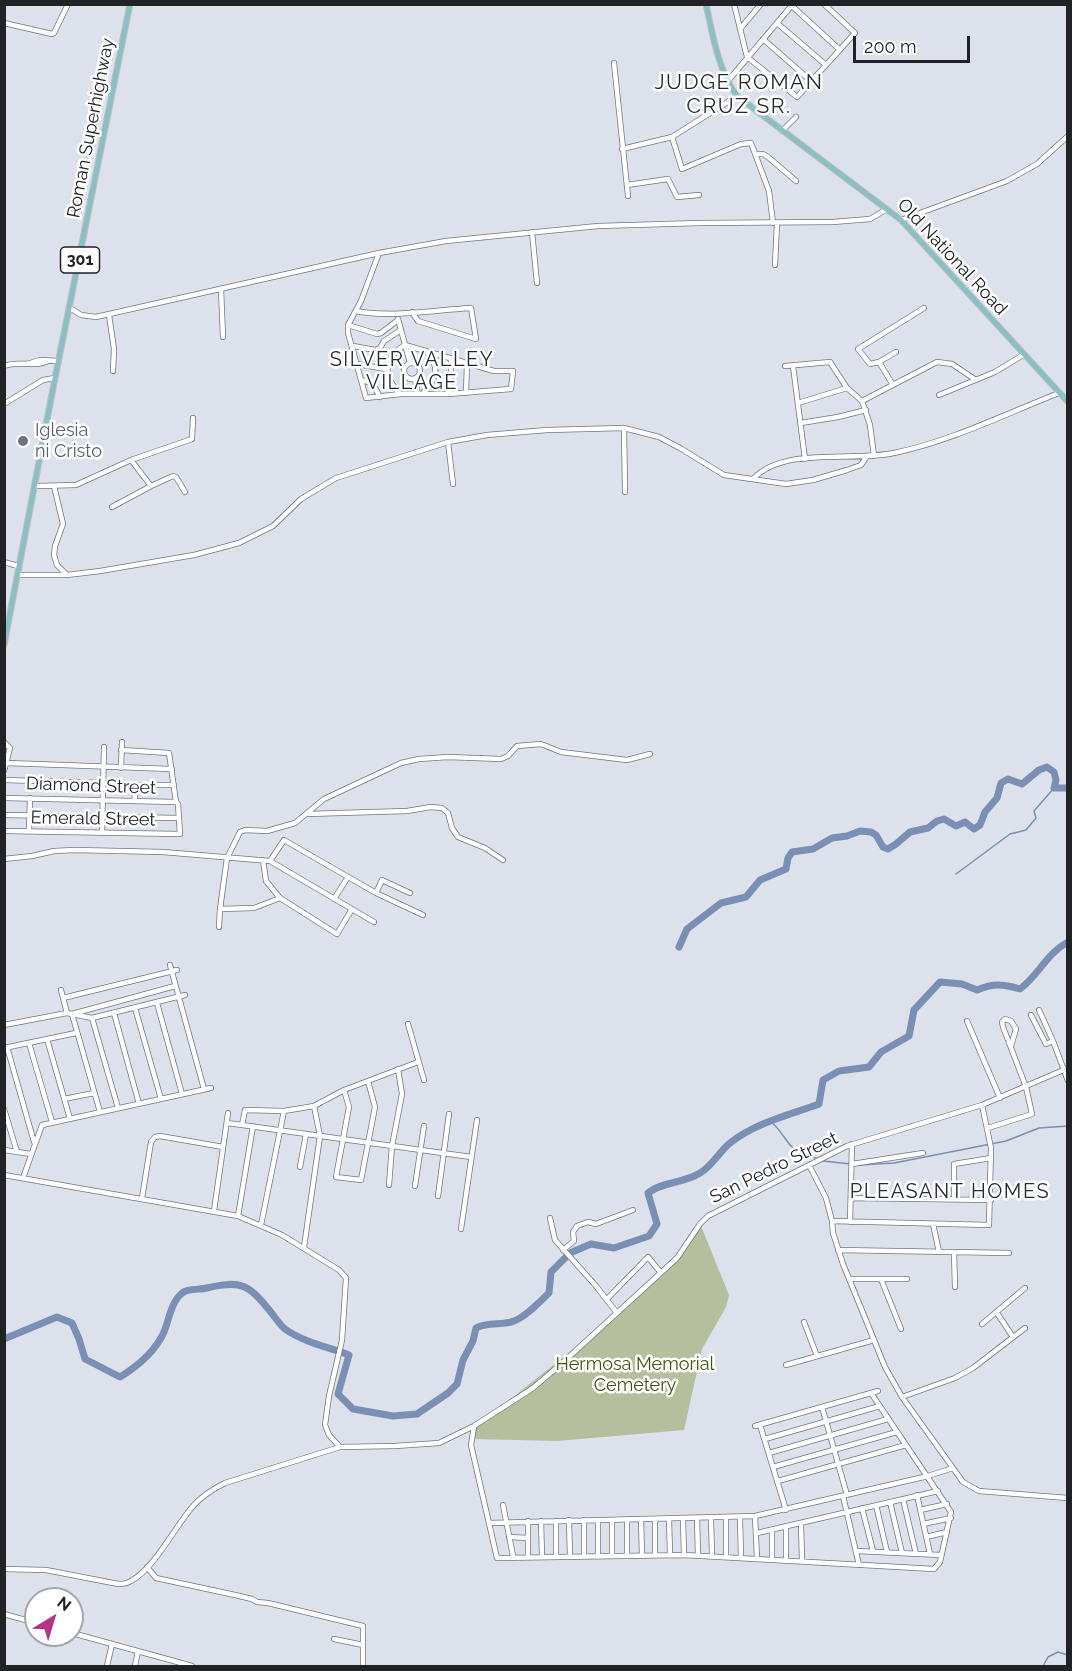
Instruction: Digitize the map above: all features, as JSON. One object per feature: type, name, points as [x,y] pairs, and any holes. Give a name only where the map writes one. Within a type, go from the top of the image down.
[{"type":"main road","name":"Roman Superhighway","points":[[4,645],[130,4]]},
{"type":"main road","name":"Old National Road","points":[[706,4],[727,81],[737,96],[901,220],[1068,402]]},
{"type":"street","points":[[4,23],[52,34],[68,4]]},
{"type":"street","points":[[734,4],[747,57],[797,97],[855,33],[824,4]]},
{"type":"street","points":[[740,29],[761,4]]},
{"type":"street","points":[[727,81],[793,5],[840,50]]},
{"type":"street","points":[[777,23],[826,65]]},
{"type":"street","points":[[763,39],[811,81]]},
{"type":"street","points":[[614,63],[628,196]]},
{"type":"street","points":[[622,149],[672,137],[737,96]]},
{"type":"street","points":[[782,131],[796,117]]},
{"type":"street","points":[[901,220],[1007,181],[1037,164],[1068,136]]},
{"type":"street","points":[[672,137],[682,169],[748,141],[753,145],[769,191],[775,223],[775,265]]},
{"type":"street","points":[[756,154],[768,157],[796,181]]},
{"type":"street","points":[[627,185],[668,179],[677,197],[699,195]]},
{"type":"street","points":[[70,308],[87,316],[109,315],[379,253],[446,241],[598,226],[860,220],[875,217],[887,209]]},
{"type":"street","points":[[532,232],[537,283]]},
{"type":"street","points":[[379,253],[362,301],[348,325],[348,333],[366,398],[400,394],[448,394],[511,389],[512,370],[494,371],[405,345]]},
{"type":"street","points":[[221,289],[223,337]]},
{"type":"street","points":[[356,311],[376,315],[396,313],[471,308],[476,339],[418,321],[412,312]]},
{"type":"street","points":[[897,352],[879,362],[870,364],[858,349],[924,308]]},
{"type":"street","points":[[396,313],[410,363]]},
{"type":"street","points":[[109,315],[114,349],[112,371]]},
{"type":"street","points":[[348,325],[377,334],[398,320]]},
{"type":"street","points":[[353,346],[375,350],[401,330]]},
{"type":"street","points":[[400,394],[390,381],[386,369],[391,356],[405,345]]},
{"type":"street","points":[[421,394],[435,378],[436,370],[432,357],[426,351]]},
{"type":"street","points":[[939,395],[1006,366],[1023,355]]},
{"type":"street","points":[[448,394],[451,359]]},
{"type":"street","points":[[4,366],[59,361]]},
{"type":"street","points":[[862,401],[941,361],[958,368],[976,380]]},
{"type":"street","points":[[785,366],[830,362],[847,388],[862,401],[866,410],[874,456]]},
{"type":"street","points":[[879,362],[893,385]]},
{"type":"street","points":[[410,363],[416,364],[420,371],[419,376],[415,379],[409,379],[404,373],[404,368],[410,363]]},
{"type":"street","points":[[466,393],[467,363]]},
{"type":"street","points":[[357,364],[386,369]]},
{"type":"street","points":[[793,366],[805,459]]},
{"type":"street","points":[[4,404],[43,380],[55,378]]},
{"type":"street","points":[[415,379],[421,394]]},
{"type":"street","points":[[362,380],[373,384],[381,397]]},
{"type":"street","points":[[798,403],[847,388]]},
{"type":"street","points":[[753,479],[771,465],[785,460],[894,453],[965,432],[1059,393]]},
{"type":"street","points":[[801,423],[866,410]]},
{"type":"street","points":[[36,486],[76,485],[131,460],[192,439],[193,418]]},
{"type":"street","points":[[17,575],[67,575],[194,555],[239,543],[273,526],[301,499],[320,486],[387,460],[448,442],[487,435],[547,430],[624,428],[658,437],[724,475],[774,483],[794,484],[847,470],[861,465],[867,456]]},
{"type":"street","points":[[624,428],[625,492]]},
{"type":"street","points":[[448,442],[453,484]]},
{"type":"street","points":[[131,460],[151,486]]},
{"type":"street","points":[[112,507],[173,476],[185,492]]},
{"type":"street","points":[[54,486],[63,524],[54,555],[57,565],[67,575]]},
{"type":"street","points":[[4,562],[18,566]]},
{"type":"street","points":[[4,742],[10,748],[4,771]]},
{"type":"street","points":[[121,768],[122,742]]},
{"type":"street","points":[[219,927],[227,858],[240,832],[275,830],[295,823],[330,796],[400,763],[448,757],[501,759],[508,756],[519,745],[536,744],[561,752],[612,759],[634,759],[650,754]]},
{"type":"street","points":[[102,833],[104,747]]},
{"type":"street","points":[[4,815],[179,818],[169,753],[121,750]]},
{"type":"street","points":[[7,763],[172,770]]},
{"type":"street","points":[[4,780],[103,783]]},
{"type":"street","points":[[135,801],[134,785],[174,785]]},
{"type":"street","name":"Diamond Street","points":[[4,798],[176,802]]},
{"type":"street","points":[[29,831],[30,798]]},
{"type":"street","points":[[307,814],[442,808],[448,813],[452,828],[458,837],[485,848],[502,860]]},
{"type":"street","name":"Emerald Street","points":[[4,831],[180,834],[179,818]]},
{"type":"street","points":[[270,861],[284,840],[376,893],[423,915]]},
{"type":"street","points":[[4,859],[75,850],[163,852],[270,861],[374,922]]},
{"type":"street","points":[[263,860],[266,881],[280,898],[337,934],[352,909]]},
{"type":"street","points":[[334,899],[348,877]]},
{"type":"street","points":[[376,893],[382,880],[410,893]]},
{"type":"street","points":[[220,909],[255,908],[280,898]]},
{"type":"street","points":[[170,965],[174,971],[178,998],[204,1089]]},
{"type":"street","points":[[63,998],[174,971]]},
{"type":"street","points":[[4,1025],[69,1013],[175,986]]},
{"type":"street","points":[[61,990],[100,1112]]},
{"type":"street","points":[[69,1013],[92,1018],[185,996]]},
{"type":"street","points":[[157,1003],[182,1094]]},
{"type":"street","points":[[135,1008],[161,1099]]},
{"type":"street","points":[[1039,1010],[1066,1068],[1068,1081]]},
{"type":"street","points":[[114,1013],[140,1104]]},
{"type":"street","points":[[1031,1015],[1046,1044],[1053,1041]]},
{"type":"street","points":[[92,1018],[118,1108]]},
{"type":"street","points":[[988,1128],[1031,1116],[1033,1113],[1026,1087],[1002,1023],[1005,1019],[1011,1021],[1016,1029],[1011,1046]]},
{"type":"street","points":[[968,1021],[1000,1098]]},
{"type":"street","points":[[408,1024],[424,1080]]},
{"type":"street","points":[[35,1144],[6,1047],[76,1033]]},
{"type":"street","points":[[47,1039],[70,1119]]},
{"type":"street","points":[[29,1043],[52,1122]]},
{"type":"street","points":[[242,1125],[245,1110],[284,1111],[314,1106],[344,1090],[418,1062]]},
{"type":"street","name":"San Pedro Street","points":[[4,1569],[46,1570],[123,1584],[130,1582],[147,1567],[195,1503],[225,1483],[340,1447],[440,1443],[474,1426],[533,1388],[661,1273],[683,1251],[700,1224],[708,1216],[852,1144],[982,1105],[1066,1068]]},
{"type":"street","points":[[388,1185],[392,1146],[402,1094],[398,1069]]},
{"type":"street","points":[[344,1090],[350,1107],[336,1177],[361,1180],[375,1107],[368,1081]]},
{"type":"street","points":[[23,1178],[42,1125],[211,1088]]},
{"type":"street","points":[[64,1099],[94,1093]]},
{"type":"street","points":[[832,1221],[989,1225],[991,1158],[988,1128],[982,1105]]},
{"type":"street","points":[[304,1247],[320,1136],[314,1106]]},
{"type":"street","points":[[4,1109],[17,1152]]},
{"type":"street","points":[[261,1225],[284,1111]]},
{"type":"street","points":[[214,1211],[228,1113]]},
{"type":"street","points":[[438,1197],[449,1114]]},
{"type":"street","points":[[461,1229],[477,1120]]},
{"type":"street","points":[[227,1123],[471,1157]]},
{"type":"street","points":[[238,1216],[252,1126]]},
{"type":"street","points":[[416,1186],[424,1126]]},
{"type":"street","points":[[300,1167],[306,1134]]},
{"type":"street","points":[[142,1198],[151,1142],[154,1137],[160,1136],[223,1147]]},
{"type":"street","points":[[850,1222],[852,1144]]},
{"type":"street","points":[[4,1150],[30,1154]]},
{"type":"street","points":[[852,1164],[923,1153]]},
{"type":"street","points":[[954,1198],[954,1164],[991,1158]]},
{"type":"street","points":[[809,1165],[826,1198],[838,1250],[885,1367],[902,1397],[963,1482],[979,1491],[1068,1498]]},
{"type":"street","points":[[4,1175],[238,1216],[304,1247],[339,1270],[346,1278],[342,1340],[325,1425],[329,1435],[340,1447]]},
{"type":"street","points":[[851,1198],[991,1200]]},
{"type":"street","points":[[565,1252],[574,1241],[573,1232],[578,1226],[588,1222],[596,1224],[633,1210]]},
{"type":"street","points":[[550,1218],[555,1240],[617,1313]]},
{"type":"street","points":[[933,1224],[939,1252]]},
{"type":"street","points":[[838,1250],[1009,1253]]},
{"type":"street","points":[[954,1252],[955,1287]]},
{"type":"street","points":[[607,1299],[648,1257],[661,1273]]},
{"type":"street","points":[[849,1279],[907,1279]]},
{"type":"street","points":[[881,1279],[901,1329]]},
{"type":"street","points":[[982,1324],[1025,1288]]},
{"type":"street","points":[[997,1313],[1013,1337]]},
{"type":"street","points":[[804,1322],[817,1356]]},
{"type":"street","points":[[902,1397],[955,1378],[973,1368],[1025,1328]]},
{"type":"street","points":[[786,1365],[874,1340]]},
{"type":"street","points":[[786,1510],[765,1439],[757,1426],[878,1391]]},
{"type":"street","points":[[474,1426],[471,1445],[497,1558],[670,1554],[934,1569],[940,1562],[951,1512],[871,1393]]},
{"type":"street","points":[[765,1439],[880,1406]]},
{"type":"street","points":[[822,1407],[838,1464],[859,1565]]},
{"type":"street","points":[[769,1453],[888,1419]]},
{"type":"street","points":[[773,1467],[897,1432]]},
{"type":"street","points":[[778,1481],[906,1445]]},
{"type":"street","points":[[489,1523],[740,1518],[786,1510],[953,1468]]},
{"type":"street","points":[[757,1533],[938,1491]]},
{"type":"street","points":[[917,1496],[930,1554]]},
{"type":"street","points":[[903,1499],[916,1554]]},
{"type":"street","points":[[890,1502],[902,1553]]},
{"type":"street","points":[[920,1510],[946,1504]]},
{"type":"street","points":[[503,1505],[513,1556]]},
{"type":"street","points":[[876,1505],[887,1552]]},
{"type":"street","points":[[862,1508],[873,1551]]},
{"type":"street","points":[[755,1516],[758,1558]]},
{"type":"street","points":[[683,1518],[684,1555]]},
{"type":"street","points":[[697,1518],[698,1556]]},
{"type":"street","points":[[711,1518],[712,1556]]},
{"type":"street","points":[[726,1518],[726,1557]]},
{"type":"street","points":[[740,1518],[741,1558]]},
{"type":"street","points":[[923,1524],[951,1518]]},
{"type":"street","points":[[655,1519],[656,1555]]},
{"type":"street","points":[[669,1519],[670,1554]]},
{"type":"street","points":[[569,1520],[570,1556]]},
{"type":"street","points":[[584,1520],[584,1556]]},
{"type":"street","points":[[598,1520],[598,1555]]},
{"type":"street","points":[[612,1520],[612,1555]]},
{"type":"street","points":[[627,1520],[627,1555]]},
{"type":"street","points":[[641,1520],[642,1555]]},
{"type":"street","points":[[528,1521],[528,1556]]},
{"type":"street","points":[[541,1521],[542,1556]]},
{"type":"street","points":[[556,1521],[556,1556]]},
{"type":"street","points":[[801,1524],[802,1560]]},
{"type":"street","points":[[786,1526],[786,1560]]},
{"type":"street","points":[[772,1531],[772,1559]]},
{"type":"street","points":[[926,1537],[947,1532]]},
{"type":"street","points":[[509,1538],[528,1538]]},
{"type":"street","points":[[856,1551],[941,1555]]},
{"type":"street","points":[[147,1567],[156,1578],[363,1626],[363,1666]]},
{"type":"street","points":[[4,1614],[24,1620]]},
{"type":"street","points":[[84,1636],[189,1666]]},
{"type":"street","points":[[334,1639],[363,1645]]},
{"type":"street","points":[[107,1666],[112,1644]]},
{"type":"street","points":[[135,1666],[138,1651]]},
{"type":"street","points":[[160,1666],[162,1658]]},
{"type":"green space","name":"Hermosa Memorial Cemetery","points":[[701,1226],[729,1295],[726,1307],[702,1349],[684,1430],[557,1441],[473,1439],[474,1428],[615,1316],[679,1258]]},
{"type":"waterway","points":[[679,947],[687,929],[721,903],[746,897],[760,880],[786,869],[792,852],[813,849],[832,838],[860,831],[876,835],[883,847],[888,849],[910,832],[928,828],[944,819],[956,826],[965,822],[974,829],[980,825],[985,812],[997,798],[1001,783],[1008,779],[1022,784],[1039,770],[1047,767],[1054,772],[1056,780],[1054,788],[1068,788]]},
{"type":"waterway","points":[[956,874],[1010,834],[1026,830],[1036,818],[1034,811],[1054,788]]},
{"type":"waterway","points":[[4,1339],[57,1317],[72,1323],[85,1359],[120,1377],[156,1346],[175,1302],[181,1294],[190,1290],[228,1284],[243,1286],[256,1295],[281,1325],[292,1334],[349,1355],[338,1394],[353,1409],[393,1416],[417,1414],[457,1384],[463,1360],[473,1341],[476,1328],[519,1319],[528,1312],[549,1293],[551,1272],[570,1253],[591,1244],[614,1248],[649,1236],[657,1224],[648,1193],[653,1189],[700,1173],[730,1143],[750,1130],[819,1104],[823,1080],[839,1071],[869,1067],[881,1052],[909,1036],[914,1010],[940,982],[962,984],[977,990],[998,985],[1020,989],[1054,952],[1068,942]]},
{"type":"waterway","points":[[771,1122],[794,1148],[819,1159]]},
{"type":"waterway","points":[[859,1165],[894,1163],[1006,1141],[1039,1128],[1068,1126]]},
{"type":"waterway","points":[[823,1161],[851,1164]]},
{"type":"waterway","points":[[1043,1666],[1048,1657],[1058,1652],[1068,1655]]},
{"type":"place","name":"Iglesia ni Cristo","points":[[23,441]]},
{"type":"district","name":"JUDGE ROMAN CRUZ SR.","points":[[739,95]]},
{"type":"district","name":"SILVER VALLEY VILLAGE","points":[[412,372]]},
{"type":"district","name":"PLEASANT HOMES","points":[[950,1192]]}]
